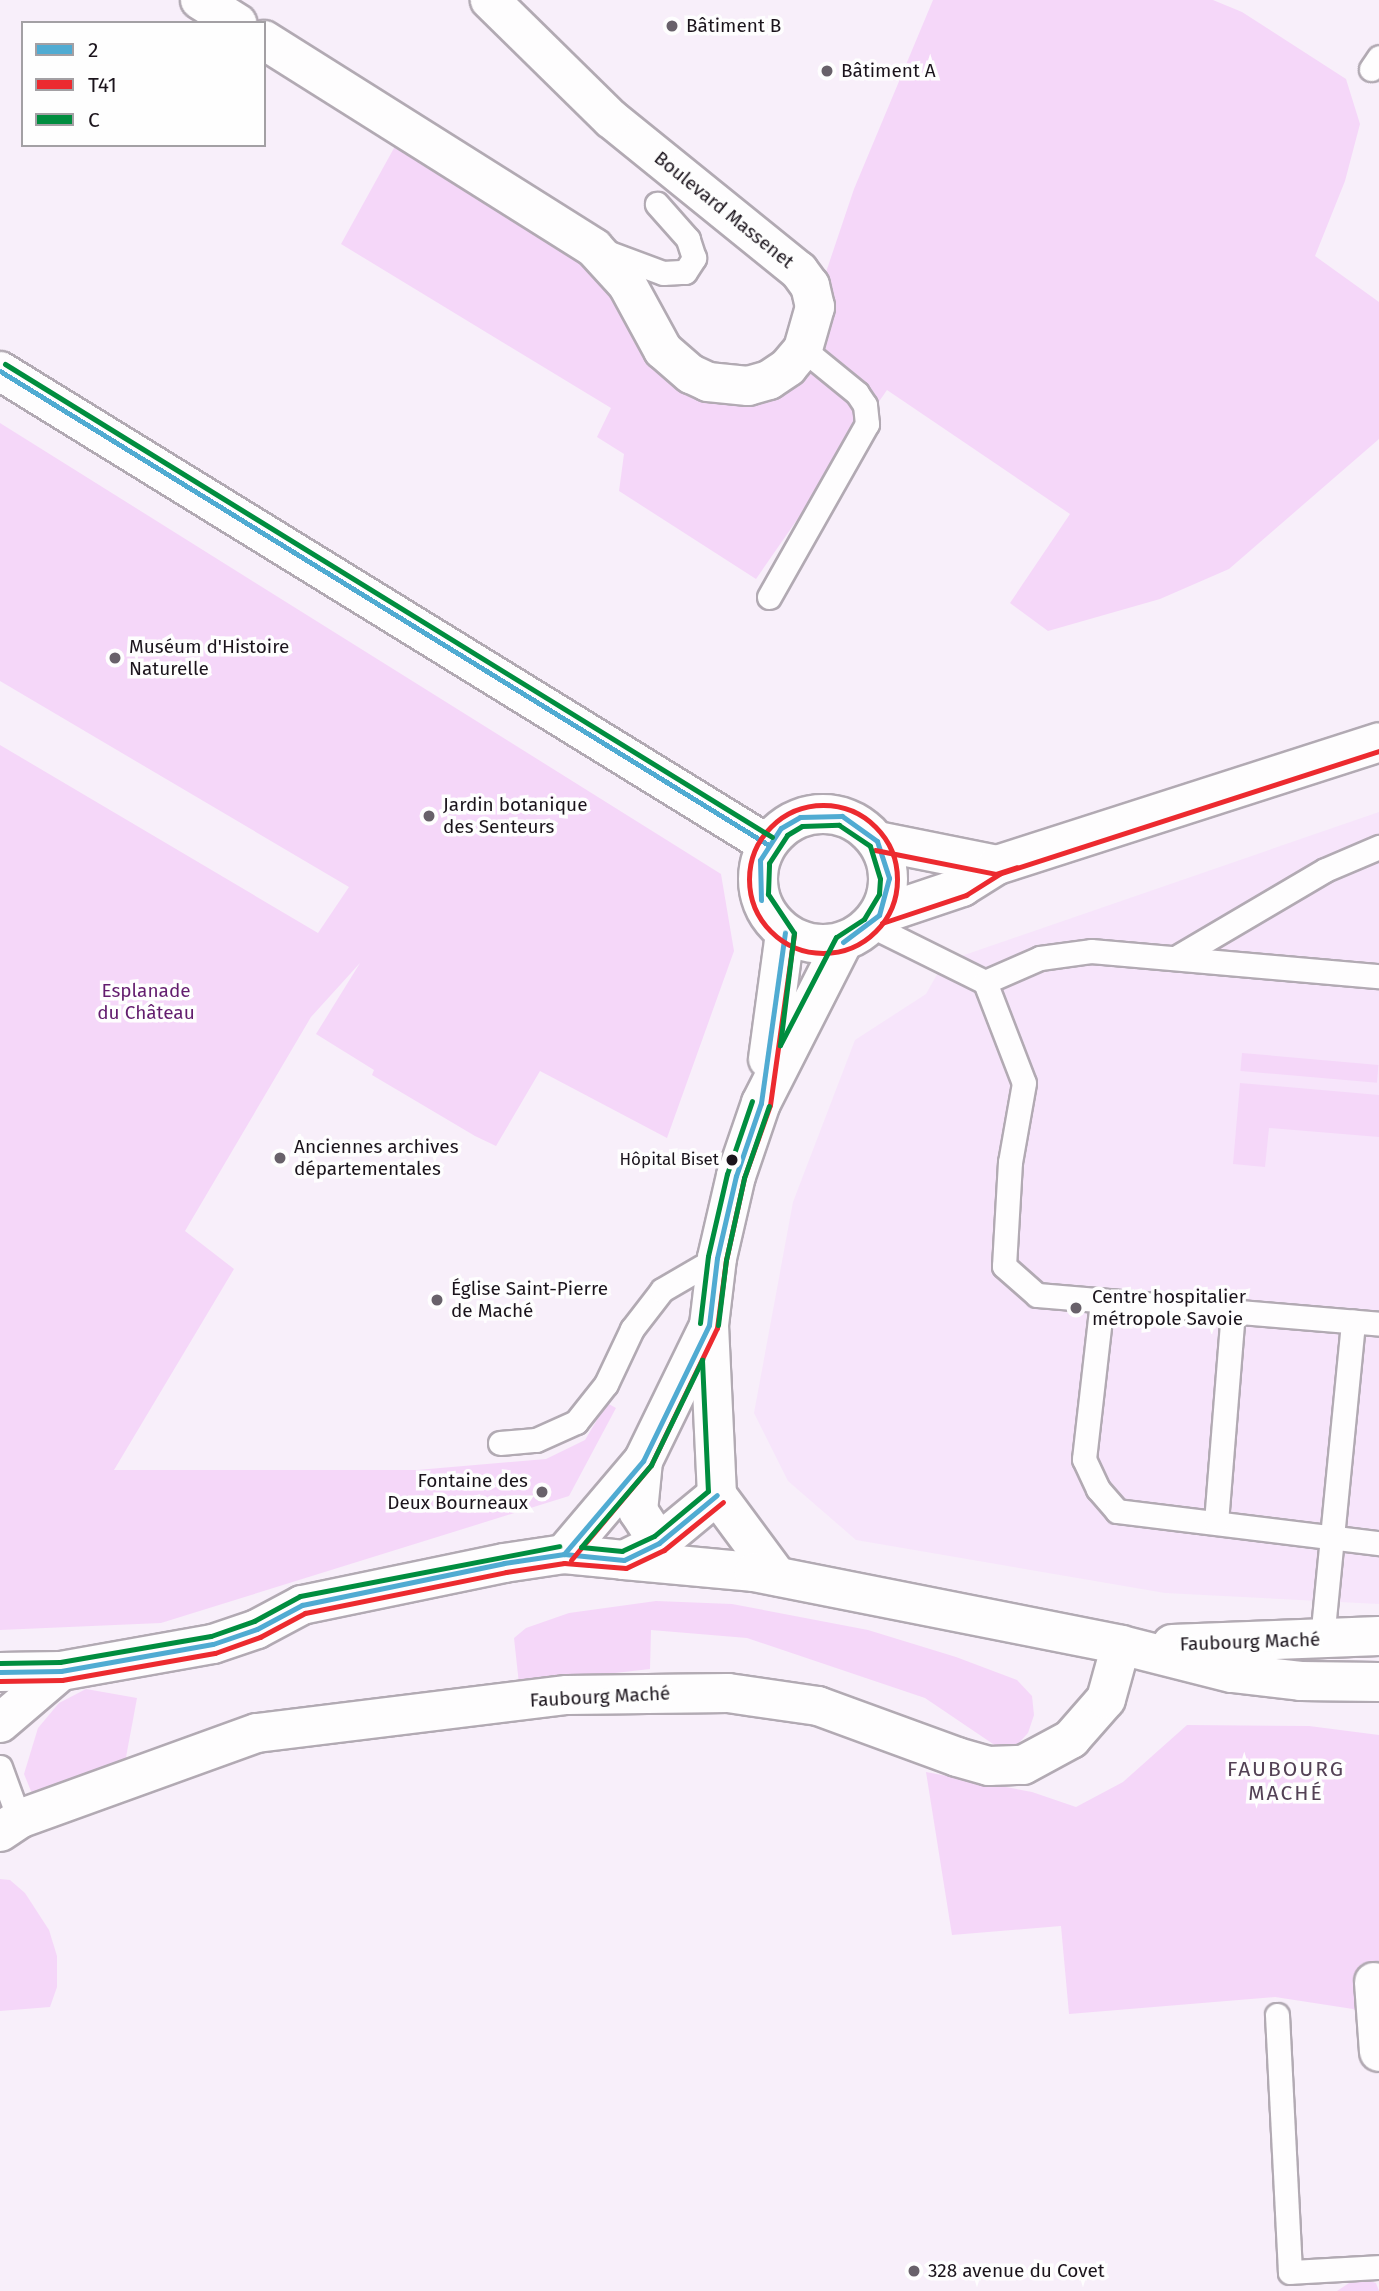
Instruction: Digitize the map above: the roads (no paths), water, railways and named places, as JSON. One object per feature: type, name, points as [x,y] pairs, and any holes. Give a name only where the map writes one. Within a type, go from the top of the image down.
[{"type":"main road","points":[[200,0],[234,21]]},
{"type":"main road","name":"Boulevard Massenet","points":[[490,0],[611,118],[799,271],[810,286],[815,307],[803,349]]},
{"type":"main road","points":[[266,41],[594,247],[627,284],[663,350],[677,364],[708,383],[730,387],[769,380],[803,349]]},
{"type":"main road","points":[[0,371],[767,844]]},
{"type":"main road","points":[[997,865],[877,841],[842,816],[821,813],[800,817],[767,844],[757,878],[759,896],[766,912],[785,933],[823,945],[962,887],[997,865],[1379,742]]},
{"type":"main road","points":[[761,1102],[864,927],[889,878],[877,841]]},
{"type":"main road","points":[[777,1576],[718,1495],[709,1325],[718,1258],[736,1176],[761,1102],[785,933]]},
{"type":"main road","points":[[564,1554],[643,1461],[709,1325]]},
{"type":"main road","points":[[643,1461],[638,1511],[673,1554]]},
{"type":"main road","points":[[0,1672],[61,1671],[213,1644],[257,1629],[302,1605],[381,1586],[564,1554],[624,1560],[673,1554],[718,1495]]},
{"type":"main road","name":"Faubourg Maché","points":[[673,1554],[777,1576],[825,1590],[1121,1645],[1232,1673],[1301,1681],[1379,1682]]},
{"type":"main road","name":"Faubourg Maché","points":[[1121,1645],[1379,1636]]},
{"type":"main road","name":"Faubourg Maché","points":[[10,1826],[257,1733],[567,1695],[728,1693],[818,1706],[957,1757],[989,1766],[1024,1765],[1072,1739],[1106,1699],[1121,1645]]},
{"type":"main road","points":[[0,1723],[61,1671]]},
{"type":"main road","points":[[1374,1982],[1379,2052]]},
{"type":"lane","points":[[594,247],[663,273],[684,272],[694,258],[688,239],[657,204]]},
{"type":"lane","points":[[769,597],[867,424],[865,405],[857,393],[803,349]]},
{"type":"lane","points":[[1179,956],[1325,870],[1379,847]]},
{"type":"lane","points":[[864,927],[985,982],[1024,1083],[1010,1162],[1004,1266],[1037,1295],[1379,1324]]},
{"type":"lane","points":[[985,982],[1040,958],[1091,951],[1179,956],[1379,976]]},
{"type":"lane","points":[[500,1443],[544,1438],[576,1422],[606,1384],[632,1329],[662,1290],[718,1258]]},
{"type":"lane","points":[[1102,1301],[1084,1459],[1098,1489],[1117,1511],[1379,1543]]},
{"type":"lane","points":[[1216,1522],[1233,1312]]},
{"type":"lane","points":[[1322,1639],[1335,1539],[1353,1322]]},
{"type":"lane","points":[[0,1767],[10,1826]]},
{"type":"lane","points":[[1277,2015],[1290,2272],[1379,2267]]},
{"type":"place","name":"Bâtiment B","points":[[672,26]]},
{"type":"place","name":"Bâtiment A","points":[[827,71]]},
{"type":"place","name":"Muséum d'Histoire Naturelle","points":[[115,658]]},
{"type":"place","name":"Jardin botanique des Senteurs","points":[[429,816]]},
{"type":"place","name":"Anciennes archives départementales","points":[[280,1158]]},
{"type":"place","name":"Hôpital Biset","points":[[732,1160]]},
{"type":"place","name":"Église Saint-Pierre de Maché","points":[[437,1300]]},
{"type":"place","name":"Centre hospitalier métropole Savoie","points":[[1076,1308]]},
{"type":"place","name":"Fontaine des Deux Bourneaux","points":[[542,1492]]},
{"type":"place","name":"328 avenue du Covet","points":[[914,2271]]},
{"type":"district","name":"FAUBOURG MACHÉ","points":[[1286,1781]]},
{"type":"park label","name":"Esplanade du Château","points":[[146,1002]]}]
